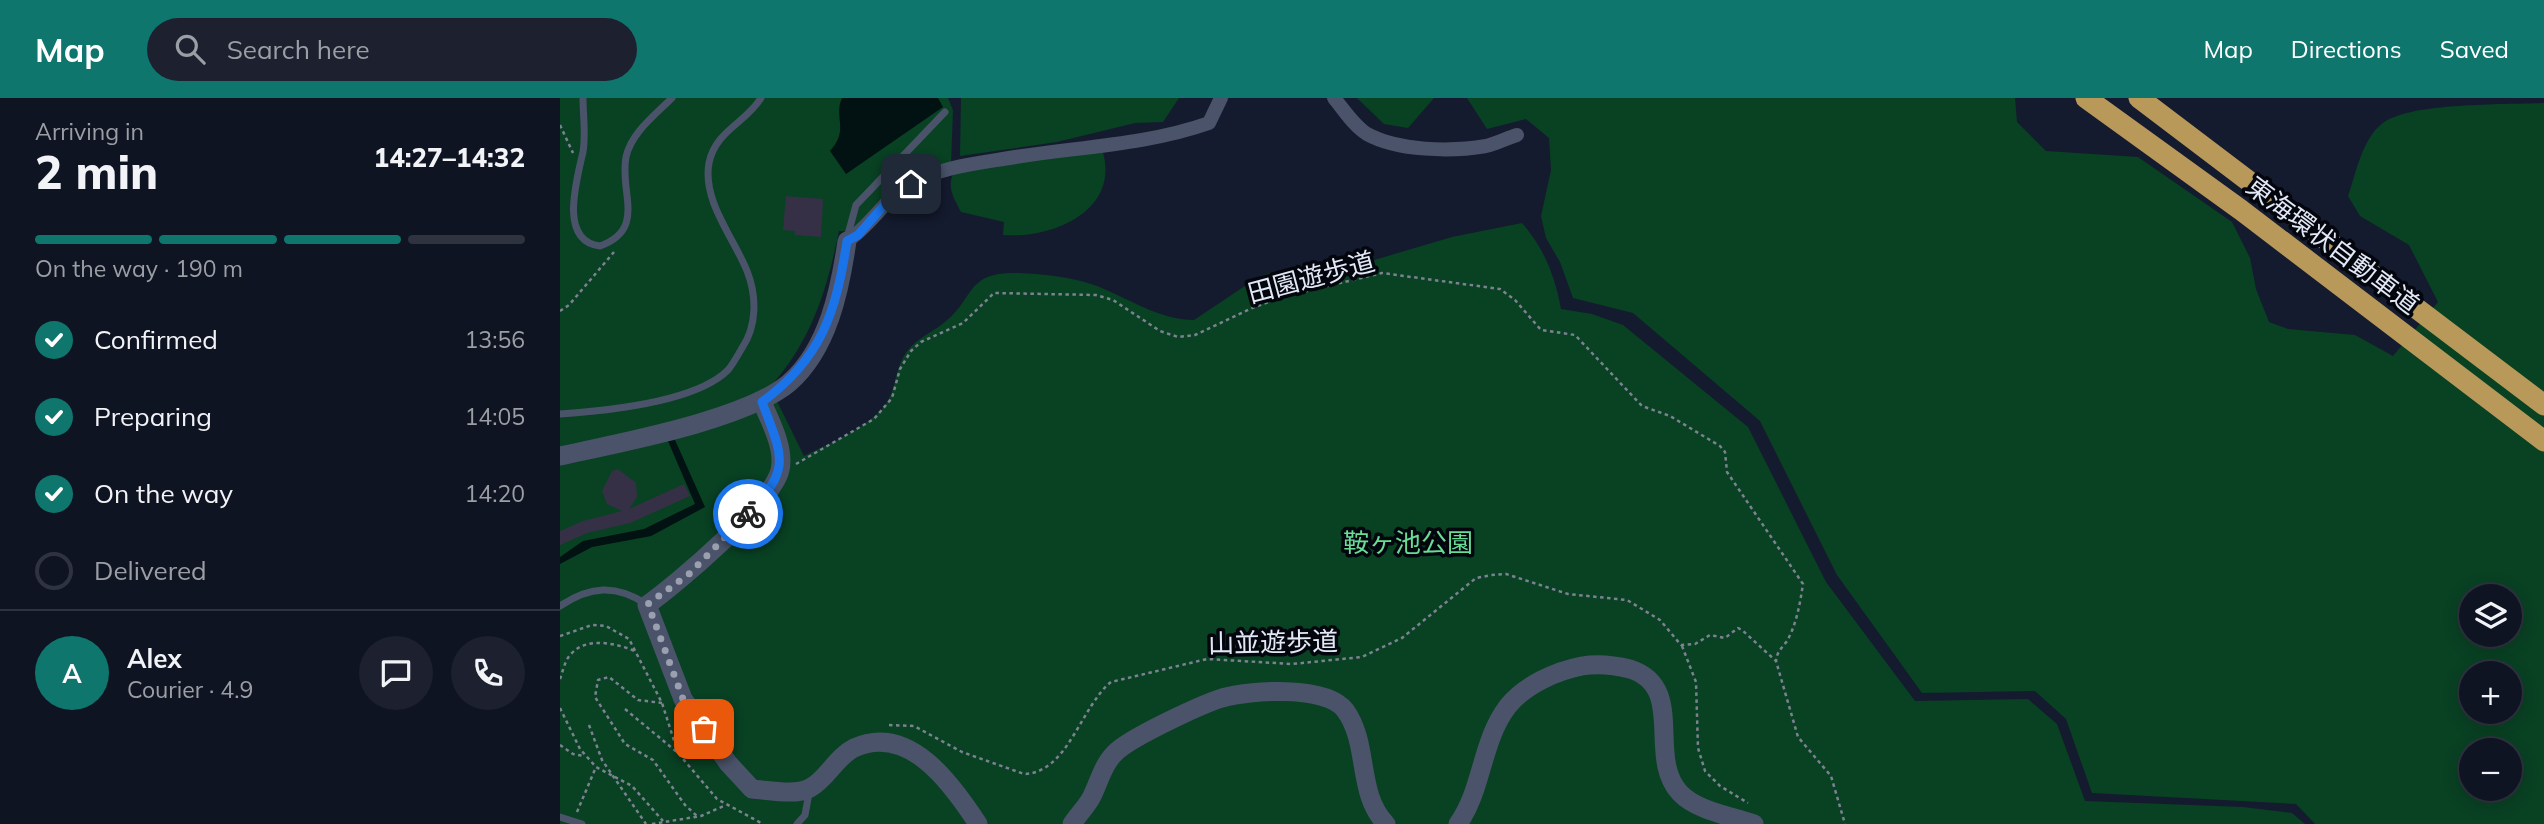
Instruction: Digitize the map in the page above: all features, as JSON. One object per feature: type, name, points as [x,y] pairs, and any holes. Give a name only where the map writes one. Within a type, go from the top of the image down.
[{"type":"highway","name":"東海環状自動車道","points":[[2085,98],[2241,210],[2544,440]]},
{"type":"highway","name":"東海環状自動車道","points":[[2139,98],[2544,405]]},
{"type":"street","points":[[560,456],[654,434],[762,402],[790,382],[809,357],[829,320],[841,280],[847,241],[858,235],[894,194],[935,173],[1054,150],[1169,136],[1209,123],[1221,98]]},
{"type":"street","points":[[1334,98],[1365,133],[1382,141],[1420,147],[1455,148],[1487,146],[1517,135]]},
{"type":"street","points":[[762,402],[780,450],[780,470],[767,495],[689,574],[648,604],[683,699],[728,763],[752,789],[783,791],[810,788],[851,749],[876,741],[894,744],[916,753],[948,780],[978,824]]},
{"type":"street","points":[[1458,824],[1468,804],[1494,729],[1508,707],[1521,693],[1545,679],[1573,668],[1597,664],[1642,673],[1656,686],[1663,699],[1663,758],[1670,778],[1681,794],[1694,804],[1754,816]]},
{"type":"street","points":[[1072,824],[1116,752],[1141,736],[1222,698],[1294,692],[1317,693],[1343,707],[1356,727],[1368,793],[1378,816],[1386,824]]},
{"type":"lane","points":[[564,202],[581,158],[585,136],[583,98]]},
{"type":"lane","points":[[569,232],[582,243],[600,246],[612,240],[625,228],[628,218],[625,170],[631,145],[638,133],[672,98]]},
{"type":"lane","points":[[560,414],[646,404],[689,392],[727,371],[746,342],[754,319],[752,288],[713,199],[708,173],[713,149],[722,135],[761,98]]},
{"type":"lane","points":[[847,241],[856,205],[945,112]]},
{"type":"lane","points":[[560,606],[590,590],[608,588],[627,593],[648,604]]},
{"type":"lane","points":[[797,824],[805,815],[810,788]]},
{"type":"lane","points":[[560,817],[579,823]]},
{"type":"path","points":[[560,125],[572,152],[581,158]]},
{"type":"path","points":[[560,311],[569,305],[612,256],[615,250],[612,240]]},
{"type":"path","name":"田園遊歩道","points":[[780,470],[833,446],[874,419],[892,398],[900,369],[911,351],[921,342],[963,323],[994,293],[1096,295],[1113,300],[1160,331],[1178,337],[1195,335],[1252,307],[1286,296],[1382,273],[1500,289],[1515,300],[1541,330],[1575,335],[1642,406],[1670,416],[1720,446],[1725,452],[1727,472],[1803,584],[1797,617],[1787,641],[1777,653],[1776,661]]},
{"type":"path","name":"山並遊歩道","points":[[886,725],[914,726],[962,752],[1024,774],[1034,774],[1061,753],[1100,691],[1111,682],[1207,659],[1292,664],[1362,657],[1402,638],[1476,578],[1492,575],[1506,574],[1568,594],[1627,600],[1642,606],[1660,620],[1681,645]]},
{"type":"path","points":[[560,636],[592,625],[606,626],[622,634],[638,653],[662,703],[678,753]]},
{"type":"path","points":[[1754,816],[1706,771],[1698,748],[1696,682],[1681,645],[1695,644],[1710,635],[1725,638],[1738,628],[1776,661],[1798,737],[1831,776],[1845,824]]},
{"type":"path","points":[[560,679],[569,656],[581,647],[606,642],[638,653]]},
{"type":"path","points":[[662,703],[638,700],[610,677],[598,680],[595,688],[595,697],[625,744],[653,760],[685,805],[698,817]]},
{"type":"path","points":[[560,708],[580,749],[596,767],[640,793],[663,821]]},
{"type":"path","points":[[625,709],[678,753],[717,799],[763,824]]},
{"type":"path","points":[[589,725],[602,760],[646,824]]},
{"type":"path","points":[[560,745],[573,754],[585,756]]},
{"type":"path","points":[[579,823],[582,798],[594,778],[596,767]]},
{"type":"path","points":[[652,824],[698,817],[726,805]]},
{"type":"green space","name":"鞍ヶ池公園","points":[[560,98],[948,98],[953,110],[951,164],[852,232],[839,231],[823,294],[807,333],[770,387],[804,456],[855,430],[874,417],[887,403],[908,350],[955,313],[974,287],[989,276],[1020,273],[1077,280],[1155,312],[1194,320],[1260,276],[1276,271],[1337,271],[1452,237],[1522,223],[1537,242],[1548,263],[1561,309],[1592,314],[1623,325],[1748,427],[1826,582],[1915,701],[2028,699],[2057,724],[2085,801],[2243,807],[2292,813],[2305,824],[560,824]]},
{"type":"green space","points":[[961,98],[1179,98],[1163,122],[1135,123],[1057,142],[960,156]]},
{"type":"green space","points":[[1357,98],[1434,98],[1408,128],[1384,124]]},
{"type":"green space","points":[[1467,98],[2015,98],[2017,122],[2046,151],[2138,157],[2232,222],[2250,258],[2256,289],[2269,322],[2288,329],[2355,335],[2393,356],[2438,302],[2409,245],[2360,216],[2348,196],[2370,138],[2383,123],[2415,111],[2460,106],[2544,103],[2544,824],[2315,824],[2296,804],[2092,793],[2066,719],[2035,691],[1922,693],[1837,575],[1760,421],[1633,313],[1573,298],[1560,262],[1546,238],[1541,216],[1551,170],[1549,138],[1526,119],[1487,129]]},
{"type":"green space","points":[[1101,146],[1105,168],[1103,187],[1094,203],[1080,216],[1043,232],[1003,235],[1004,222],[961,212],[952,192],[954,172]]},
{"type":"shaded area","points":[[842,98],[938,98],[943,107],[846,174],[830,151],[839,136]]},
{"type":"shaded area","points":[[675,440],[705,507],[651,536],[592,547],[560,564],[560,557],[583,541],[644,529],[695,504],[668,441]]},
{"type":"building","points":[[786,196],[823,199],[821,237],[795,235],[795,231],[783,230]]},
{"type":"building","points":[[618,469],[636,483],[637,497],[629,509],[684,484],[690,496],[630,523],[587,533],[560,545],[560,531],[583,521],[622,511],[607,504],[602,491],[612,471]]},
{"type":"way so far","points":[[704,729],[683,699],[648,604],[689,574],[748,514]]},
{"type":"route","points":[[748,514],[767,495],[780,470],[780,450],[762,402],[790,382],[809,357],[829,320],[841,280],[847,241],[858,235],[868,220],[894,194],[911,184]]}]
